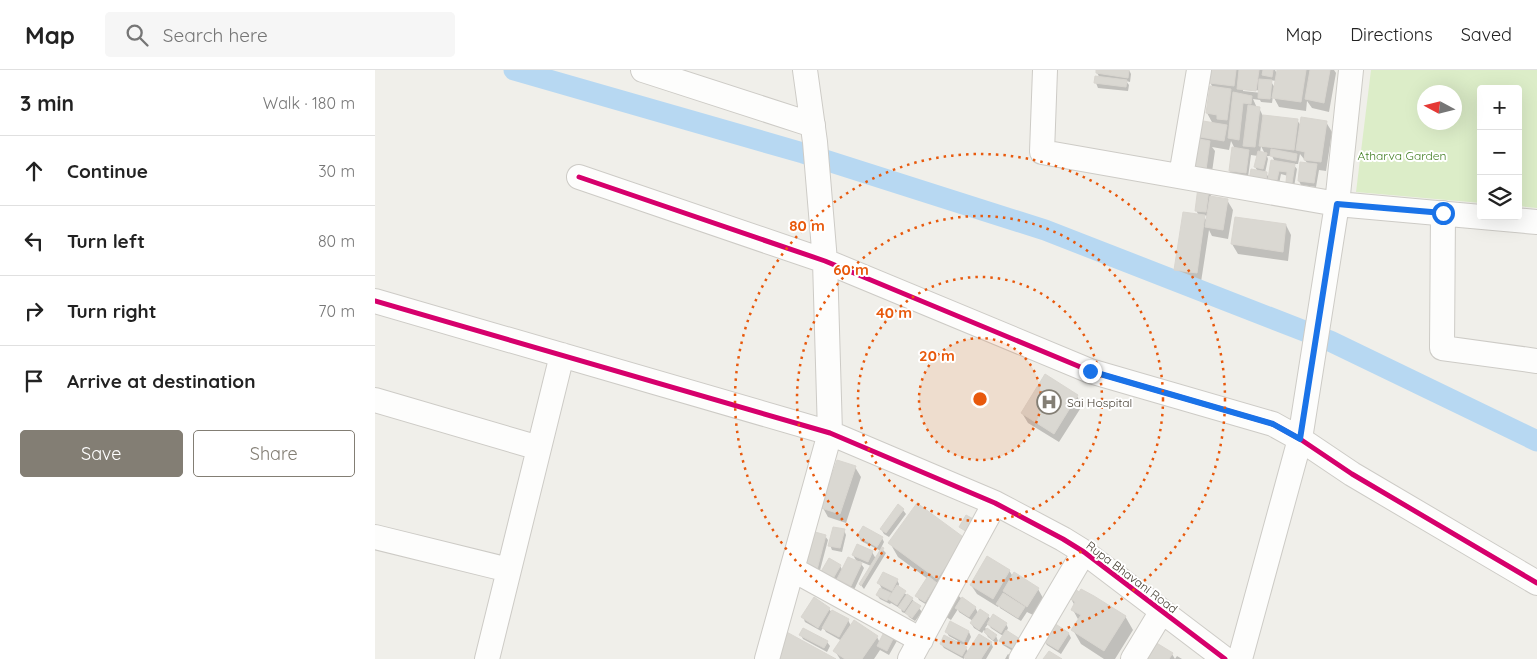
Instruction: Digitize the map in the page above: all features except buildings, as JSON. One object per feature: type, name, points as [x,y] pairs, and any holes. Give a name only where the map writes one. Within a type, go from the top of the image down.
[{"type":"street","points":[[643,70],[814,134]]},
{"type":"street","points":[[767,659],[830,434],[825,261],[814,134],[805,70]]},
{"type":"street","points":[[1045,70],[1042,152],[1337,204],[1537,222]]},
{"type":"street","points":[[1181,176],[1199,70]]},
{"type":"street","points":[[1240,659],[1300,439],[1317,321],[1337,204],[1351,70]]},
{"type":"street","points":[[579,177],[825,261],[1090,371],[1273,424],[1300,439],[1352,474],[1537,583]]},
{"type":"street","points":[[1443,213],[1442,348],[1537,361]]},
{"type":"street","name":"Rupa Bhavani Road","points":[[375,301],[830,434],[995,503],[1084,552],[1225,659]]},
{"type":"street","points":[[487,659],[562,355]]},
{"type":"street","points":[[375,400],[539,448]]},
{"type":"street","points":[[792,569],[915,650],[995,503]]},
{"type":"street","points":[[375,537],[509,570]]},
{"type":"street","points":[[1021,659],[1084,552]]},
{"type":"street","points":[[1133,659],[1162,612]]},
{"type":"green space","name":"Atharva Garden","points":[[1371,70],[1537,70],[1537,208],[1522,206],[1522,85],[1477,85],[1477,203],[1356,192]]},
{"type":"waterway","points":[[514,70],[803,153],[1045,230],[1330,341],[1537,441]]},
{"type":"cycle path","points":[[579,177],[825,261],[1090,371],[1273,424],[1300,439],[1352,474],[1537,583]]},
{"type":"cycle path","points":[[375,301],[830,433],[995,503],[1063,539],[1084,552],[1225,659]]},
{"type":"place","name":"Sai Hospital","points":[[1049,402]]},
{"type":"route","points":[[1090,371],[1273,424],[1300,439],[1317,321],[1337,204],[1443,213]]}]
